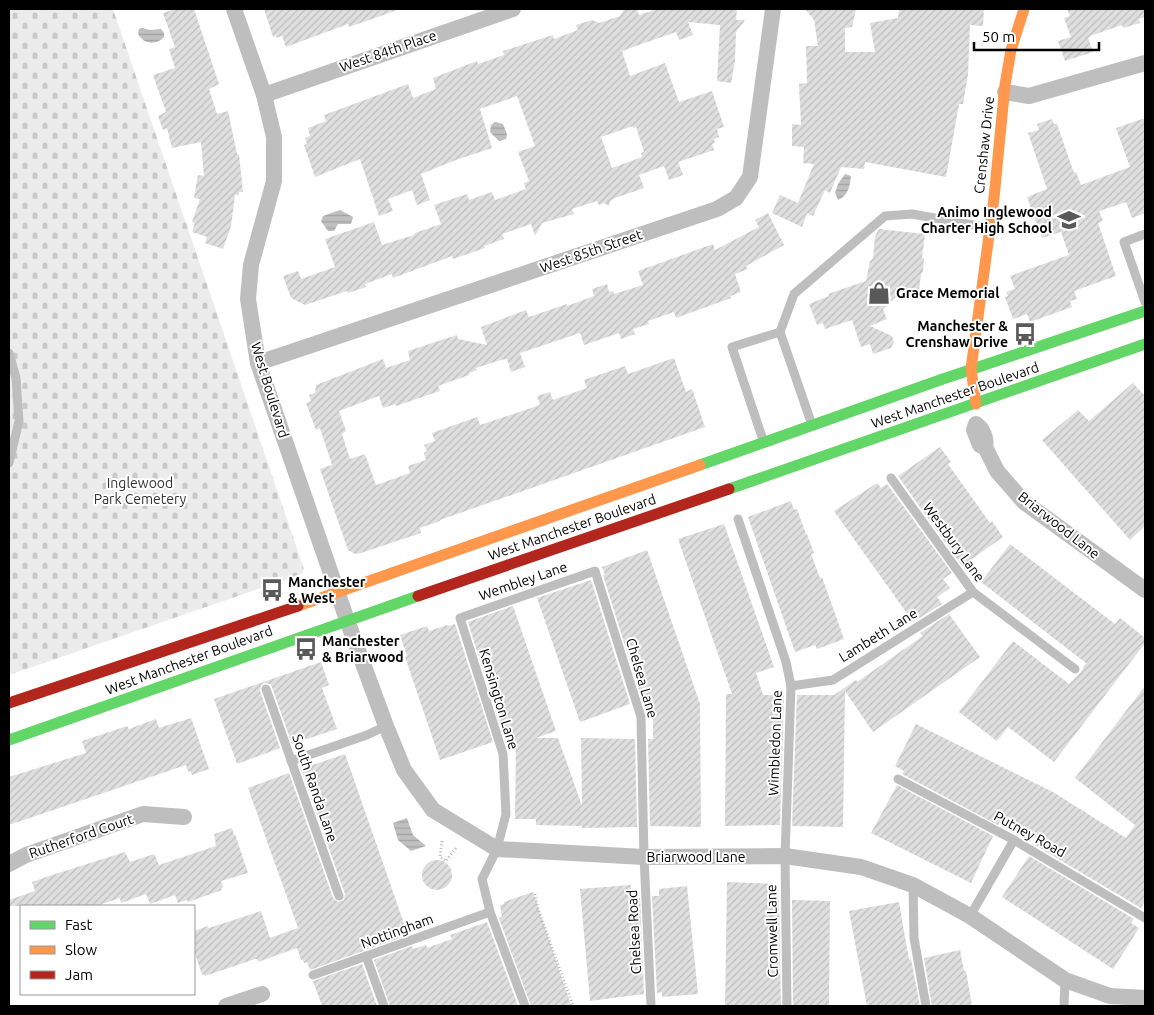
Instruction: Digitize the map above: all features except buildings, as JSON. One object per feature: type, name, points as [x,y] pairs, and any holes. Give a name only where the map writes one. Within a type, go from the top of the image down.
[{"type":"main road","name":"Crenshaw Drive","points":[[976,404],[971,369],[1011,50],[1024,9]]},
{"type":"main road","name":"West Manchester Boulevard","points":[[9,704],[338,592],[971,369],[1145,311]]},
{"type":"main road","name":"West Manchester Boulevard","points":[[9,740],[346,620],[976,404],[1145,344]]},
{"type":"street","name":"West Boulevard","points":[[234,9],[264,95],[274,138],[274,181],[251,265],[248,299],[258,363],[338,592],[346,620]]},
{"type":"street","name":"West 84th Place","points":[[264,95],[513,9]]},
{"type":"street","name":"West 85th Street","points":[[258,363],[717,209],[736,198],[750,177],[773,9]]},
{"type":"street","points":[[1005,92],[1029,96],[1145,63]]},
{"type":"street","name":"Briarwood Lane","points":[[976,404],[976,424],[981,428],[987,442],[985,447],[997,470],[1024,502],[1145,590]]},
{"type":"street","name":"Briarwood Lane","points":[[346,620],[404,770],[433,810],[497,849],[644,857],[785,856],[861,867],[913,885],[970,916],[1065,980],[1110,996],[1145,998]]},
{"type":"street","name":"Rutherford Court","points":[[9,864],[26,855],[143,814],[184,817]]},
{"type":"street","points":[[226,1006],[262,994]]},
{"type":"lane","points":[[812,425],[780,332],[794,294],[885,216],[912,214],[990,228]]},
{"type":"lane","points":[[1145,234],[1124,242],[1145,302]]},
{"type":"lane","points":[[764,442],[732,347],[780,332]]},
{"type":"lane","points":[[9,353],[16,378],[20,420],[9,463]]},
{"type":"lane","name":"Westbury Lane","points":[[891,478],[973,592],[1075,669]]},
{"type":"lane","name":"Wimbledon Lane","points":[[738,519],[786,662],[791,686],[785,856]]},
{"type":"lane","name":"Wembley Lane","points":[[460,618],[595,570]]},
{"type":"lane","name":"Chelsea Lane","points":[[595,570],[641,716],[644,857]]},
{"type":"lane","name":"Lambeth Lane","points":[[791,686],[833,680],[973,592]]},
{"type":"lane","name":"Kensington Lane","points":[[460,618],[503,754],[506,814],[497,849],[482,879],[490,912],[525,1006]]},
{"type":"lane","name":"South Randa Lane","points":[[266,690],[339,896]]},
{"type":"lane","points":[[291,761],[367,735],[386,726]]},
{"type":"lane","name":"Putney Road","points":[[898,779],[1014,840],[1145,918]]},
{"type":"lane","points":[[970,916],[1014,840]]},
{"type":"lane","name":"Cromwell Lane","points":[[785,856],[786,1006]]},
{"type":"lane","name":"Chelsea Road","points":[[644,857],[651,1006]]},
{"type":"lane","points":[[913,885],[914,938],[926,1006]]},
{"type":"lane","name":"Nottingham","points":[[313,975],[490,912]]},
{"type":"lane","points":[[366,956],[384,1006]]},
{"type":"lane","points":[[1064,1006],[1065,980]]},
{"type":"path","points":[[442,841],[440,857],[446,861],[456,848]]},
{"type":"path","points":[[535,894],[538,909],[573,1006]]},
{"type":"green space","name":"Inglewood Park Cemetery","points":[[9,9],[113,9],[304,569],[302,574],[9,675]]},
{"type":"shaded area","points":[[139,29],[150,30],[161,29],[164,37],[153,43],[143,40],[138,33]]},
{"type":"shaded area","points":[[495,122],[503,124],[507,134],[506,139],[499,141],[490,132],[491,125]]},
{"type":"shaded area","points":[[845,174],[851,176],[849,187],[844,196],[838,200],[835,193],[838,184]]},
{"type":"shaded area","points":[[340,210],[353,217],[351,224],[338,224],[334,231],[328,231],[321,221],[323,216]]},
{"type":"shaded area","points":[[407,818],[413,835],[426,846],[411,851],[398,840],[393,823]]},
{"type":"traffic: fast","points":[[700,465],[940,380],[1145,311]]},
{"type":"traffic: fast","points":[[729,489],[1145,344]]},
{"type":"traffic: fast","points":[[9,740],[418,596]]},
{"type":"traffic: slow","points":[[976,404],[971,369],[994,198],[1005,85],[1011,50],[1024,9]]},
{"type":"traffic: slow","points":[[298,606],[700,465]]},
{"type":"traffic: jam","points":[[418,596],[729,489]]},
{"type":"traffic: jam","points":[[9,703],[298,606]]},
{"type":"place","name":"Animo Inglewood Charter High School","points":[[1069,220]]},
{"type":"place","name":"Grace Memorial","points":[[879,293]]},
{"type":"place","name":"Manchester & Crenshaw Drive","points":[[1025,334]]},
{"type":"place","name":"Manchester & West","points":[[272,590]]},
{"type":"place","name":"Manchester & Briarwood","points":[[306,649]]}]
